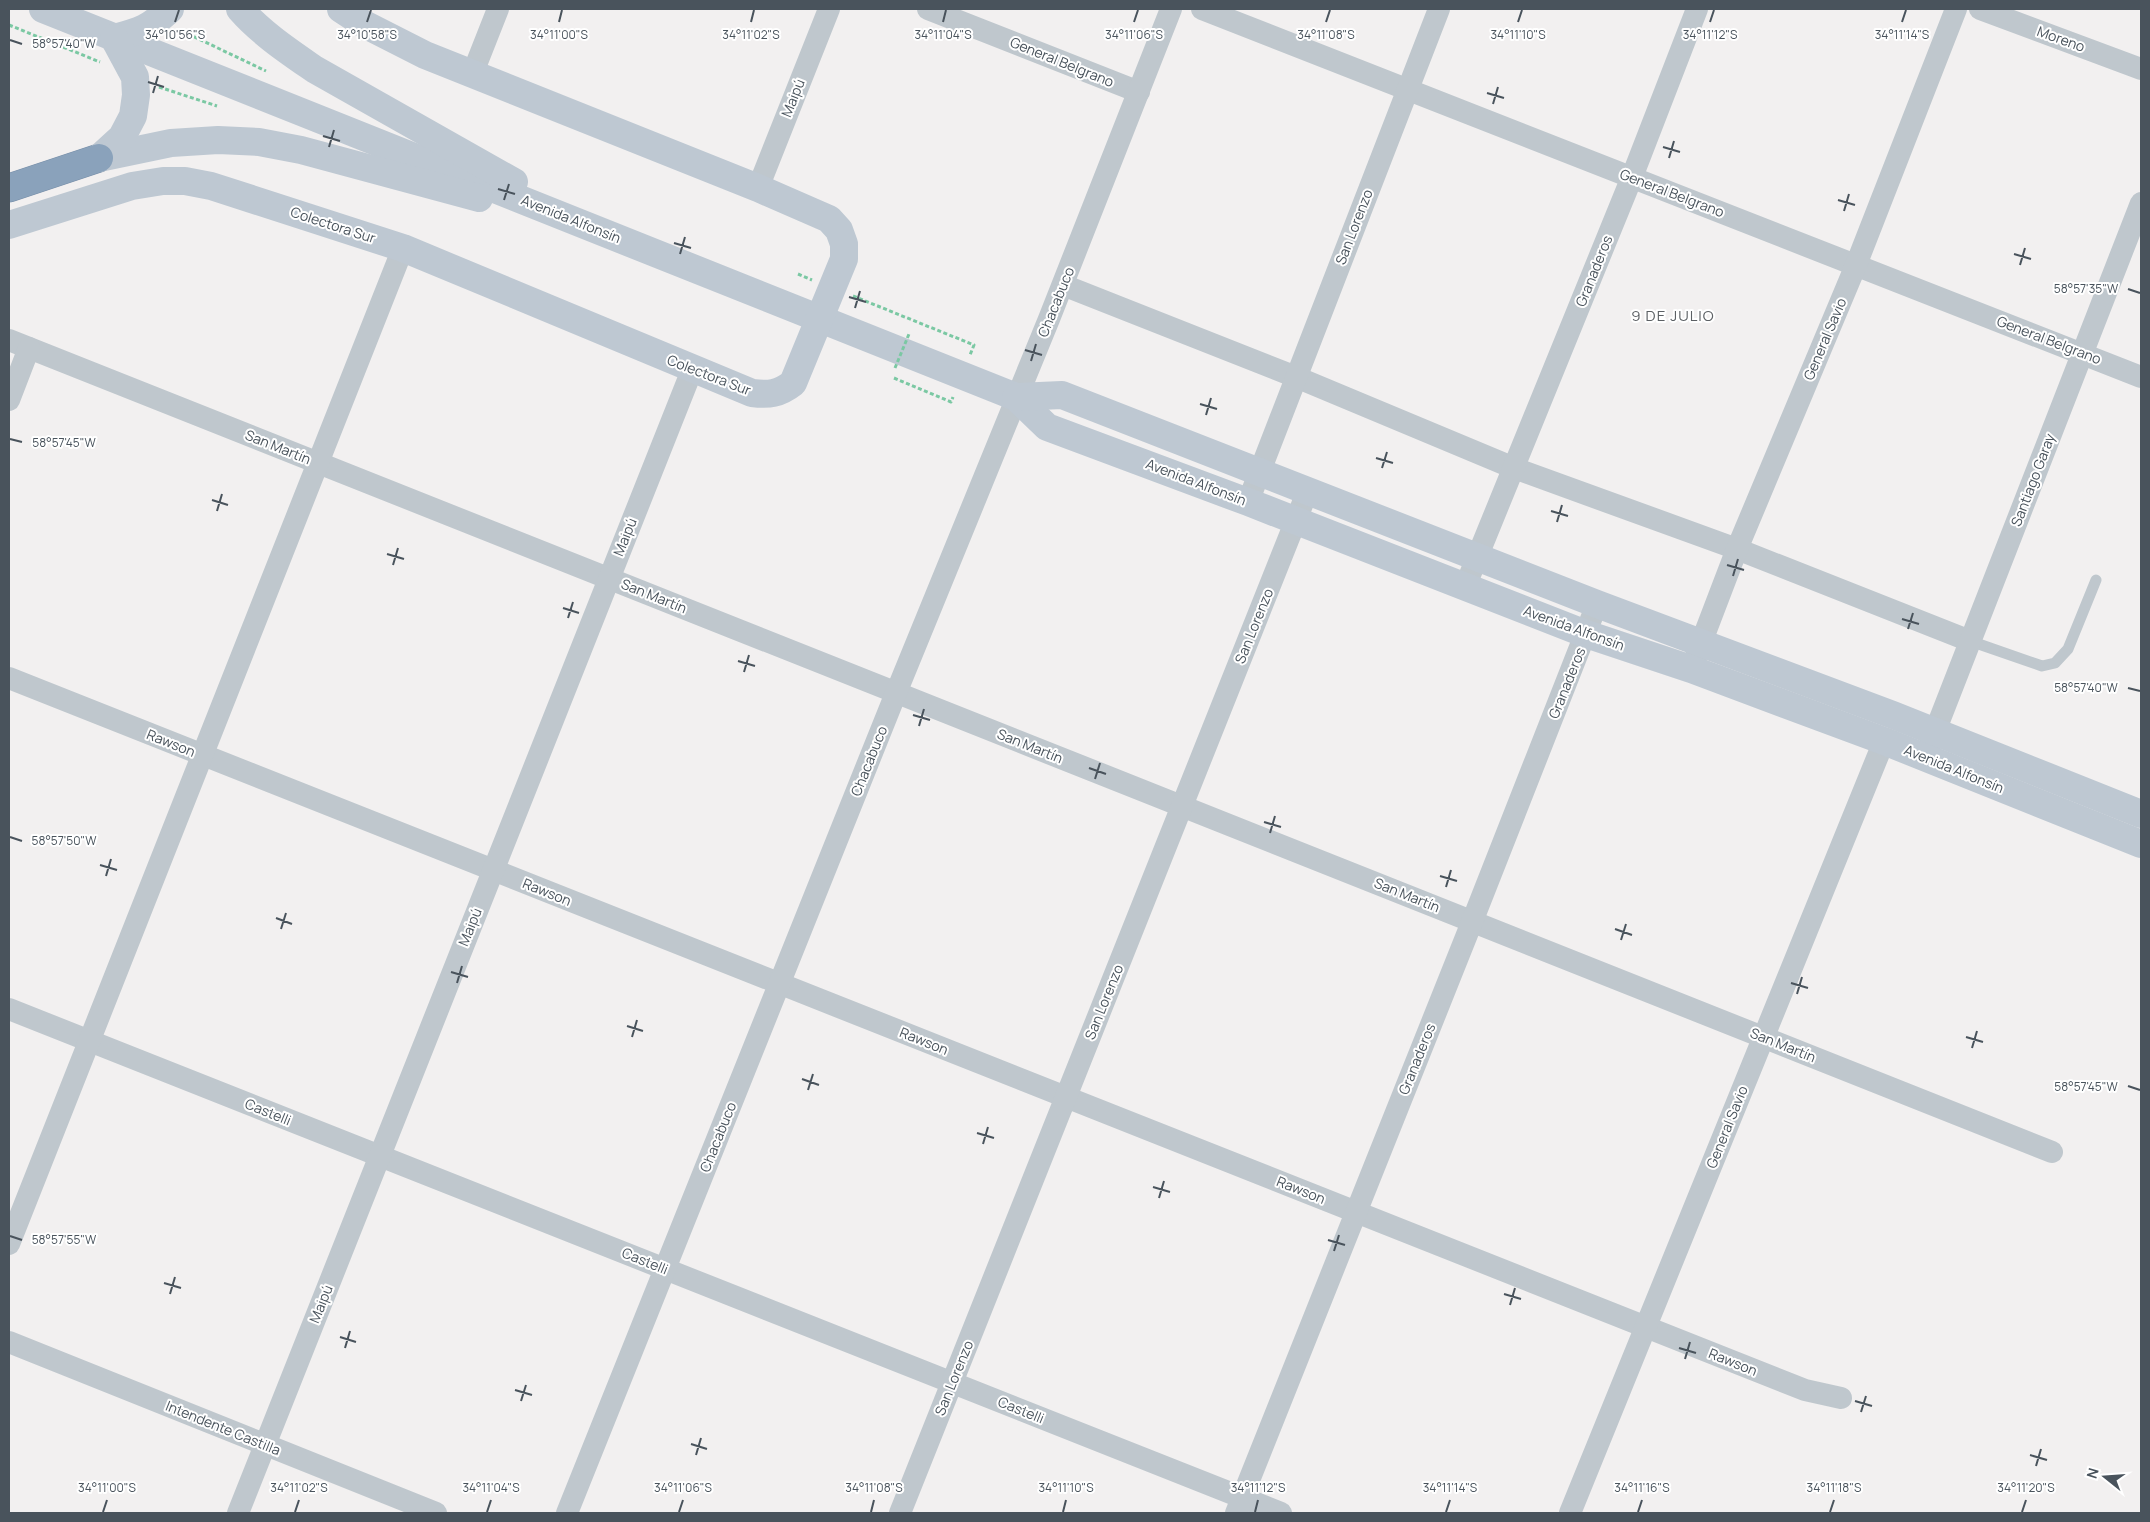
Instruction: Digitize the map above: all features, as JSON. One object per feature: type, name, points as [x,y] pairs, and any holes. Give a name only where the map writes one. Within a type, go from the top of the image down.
[{"type":"highway","points":[[9,188],[99,158]]},
{"type":"main road","name":"Avenida Alfonsín","points":[[42,9],[1016,397],[1047,427],[1248,502],[1586,634],[1691,669],[1884,741],[2141,844]]},
{"type":"main road","points":[[99,158],[122,137],[133,116],[136,95],[135,77],[114,38],[137,32],[154,24],[170,9]]},
{"type":"main road","points":[[240,9],[251,21],[280,45],[314,69],[596,229]]},
{"type":"main road","name":"Colectora Sur","points":[[9,225],[132,186],[163,180],[185,181],[211,186],[403,248],[692,370],[752,393],[769,395],[782,391],[793,383],[844,259],[844,244],[839,230],[829,219],[758,188],[425,55],[364,24],[341,9]]},
{"type":"main road","points":[[99,158],[171,143],[218,140],[259,142],[301,150],[596,229]]},
{"type":"main road","name":"Avenida Alfonsín","points":[[1016,397],[1062,395],[1597,604],[1935,732],[2141,814]]},
{"type":"street","points":[[472,75],[498,9]]},
{"type":"street","name":"Maipú","points":[[758,188],[829,9]]},
{"type":"street","name":"General Belgrano","points":[[928,9],[1140,92]]},
{"type":"street","name":"Chacabuco","points":[[567,1513],[896,692],[1063,285],[1171,9]]},
{"type":"street","name":"General Belgrano","points":[[1202,9],[2141,376]]},
{"type":"street","name":"San Lorenzo","points":[[1248,502],[1439,9]]},
{"type":"street","name":"Granaderos","points":[[1465,587],[1632,177],[1697,9]]},
{"type":"street","name":"General Savio","points":[[1691,669],[1737,549],[1856,265],[1956,9]]},
{"type":"street","name":"Moreno","points":[[1980,9],[2141,69]]},
{"type":"street","name":"Santiago Garay","points":[[1924,757],[2141,203]]},
{"type":"street","points":[[9,1244],[403,248]]},
{"type":"street","points":[[1063,285],[1296,377],[1514,468],[1737,549],[1970,641]]},
{"type":"street","points":[[9,400],[19,344]]},
{"type":"street","name":"San Martín","points":[[19,344],[2052,1152]]},
{"type":"street","name":"Maipú","points":[[238,1513],[692,370]]},
{"type":"street","name":"San Lorenzo","points":[[900,1513],[1308,490]]},
{"type":"street","name":"Granaderos","points":[[1239,1506],[1597,604]]},
{"type":"street","name":"Rawson","points":[[9,678],[1804,1390],[1841,1398]]},
{"type":"street","name":"General Savio","points":[[1570,1513],[1884,741]]},
{"type":"street","name":"Castelli","points":[[9,1009],[952,1383],[1239,1506],[1281,1513]]},
{"type":"street","name":"Intendente Castilla","points":[[9,1342],[436,1513]]},
{"type":"lane","points":[[1970,641],[2042,666],[2055,663],[2068,649],[2096,580]]},
{"type":"path","points":[[9,25],[160,87]]},
{"type":"path","points":[[798,274],[974,345],[971,355],[962,351]]},
{"type":"path","points":[[895,368],[910,332]]},
{"type":"district","name":"9 DE JULIO","points":[[1673,316]]}]
